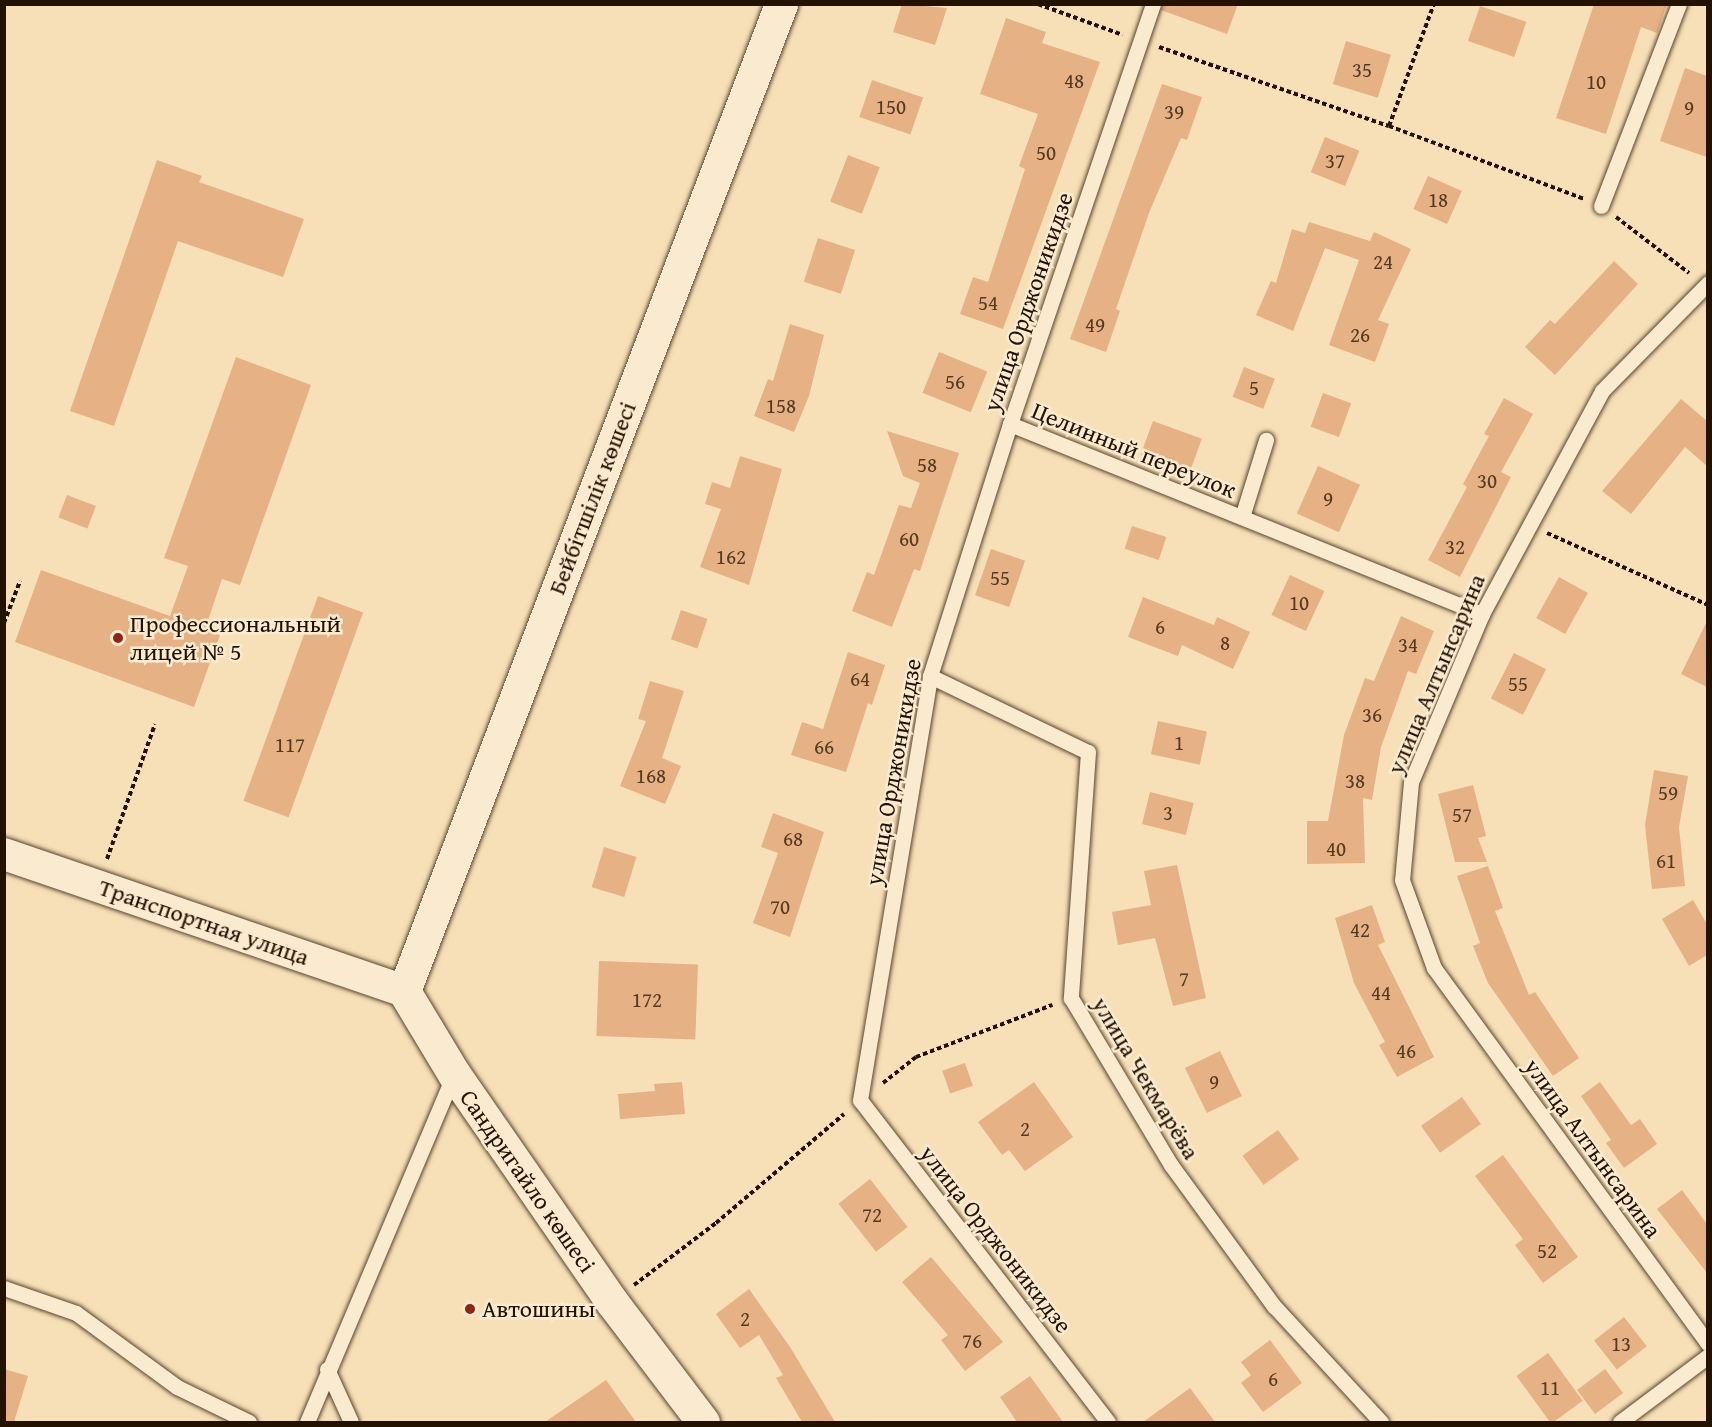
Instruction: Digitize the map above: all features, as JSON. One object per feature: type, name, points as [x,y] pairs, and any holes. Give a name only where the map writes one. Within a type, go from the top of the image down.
[{"type":"street","name":"Бейбітшілік көшесі","points":[[404,990],[781,4]]},
{"type":"street","name":"Транспортная улица","points":[[4,854],[404,990]]},
{"type":"street","name":"Сандригайло көшесі","points":[[404,990],[454,1074],[612,1302],[704,1422]]},
{"type":"lane","name":"улица Орджоникидзе","points":[[1108,1422],[860,1100],[930,676],[1010,424],[1153,4]]},
{"type":"lane","points":[[1601,206],[1679,4]]},
{"type":"lane","name":"улица Алтынсарина","points":[[1706,283],[1602,392],[1482,614],[1411,782],[1402,880],[1434,968],[1707,1344]]},
{"type":"lane","name":"Целинный переулок","points":[[1010,424],[1482,614]]},
{"type":"lane","name":"Целинный переулок","points":[[1242,517],[1266,440]]},
{"type":"lane","name":"улица Чекмарёва","points":[[930,676],[1088,752],[1071,998],[1171,1165],[1239,1259],[1274,1306],[1381,1422]]},
{"type":"lane","points":[[307,1422],[327,1369],[454,1074]]},
{"type":"lane","points":[[4,1288],[76,1313],[177,1387],[249,1422]]},
{"type":"lane","points":[[1620,1422],[1707,1356]]},
{"type":"lane","points":[[327,1369],[351,1422]]},
{"type":"path","points":[[1038,4],[1389,126],[1601,206],[1706,283]]},
{"type":"path","points":[[1389,126],[1434,4]]},
{"type":"path","points":[[1530,525],[1707,605]]},
{"type":"path","points":[[4,623],[20,581]]},
{"type":"path","points":[[97,885],[155,724]]},
{"type":"path","points":[[612,1302],[716,1223],[860,1100],[916,1057],[1071,998]]},
{"type":"building","points":[[902,4],[947,8],[935,45],[893,32]]},
{"type":"building","points":[[1162,4],[1238,4],[1227,34],[1161,10]]},
{"type":"building","points":[[1594,4],[1667,4],[1657,33],[1641,27],[1606,134],[1556,118]]},
{"type":"building","points":[[1480,6],[1526,22],[1514,57],[1468,41]]},
{"type":"building","points":[[1006,18],[1046,32],[1042,43],[1100,62],[1003,329],[960,314],[973,277],[988,282],[1025,169],[1019,166],[1038,114],[980,94]]},
{"type":"building","points":[[1346,41],[1391,55],[1378,98],[1333,84]]},
{"type":"building","points":[[1685,68],[1707,76],[1707,157],[1660,141]]},
{"type":"building","points":[[872,80],[923,98],[910,134],[859,117]]},
{"type":"building","points":[[1162,84],[1202,97],[1187,140],[1181,138],[1149,213],[1116,309],[1120,311],[1106,352],[1070,339]]},
{"type":"building","points":[[1325,137],[1359,151],[1345,186],[1311,172]]},
{"type":"building","points":[[848,155],[880,167],[862,214],[830,202]]},
{"type":"building","points":[[157,160],[202,176],[199,182],[304,219],[283,277],[178,241],[114,426],[70,411]]},
{"type":"building","points":[[1428,176],[1462,191],[1447,224],[1413,209]]},
{"type":"building","points":[[1309,222],[1370,241],[1374,232],[1411,249],[1378,320],[1389,324],[1375,362],[1329,345],[1359,260],[1325,248],[1293,331],[1256,315],[1271,281],[1276,283],[1292,229],[1305,233]]},
{"type":"building","points":[[818,238],[855,250],[841,294],[804,282]]},
{"type":"building","points":[[1614,261],[1638,284],[1555,375],[1525,347],[1550,320],[1555,324]]},
{"type":"building","points":[[790,324],[824,335],[809,396],[794,432],[754,416],[768,379],[773,381]]},
{"type":"building","points":[[939,352],[987,371],[971,412],[923,393]]},
{"type":"building","points":[[236,357],[311,385],[240,585],[222,579],[205,629],[220,635],[194,707],[15,642],[41,570],[170,616],[188,566],[164,558]]},
{"type":"building","points":[[1244,367],[1275,379],[1263,409],[1233,397]]},
{"type":"building","points":[[1323,393],[1351,403],[1339,437],[1311,427]]},
{"type":"building","points":[[1504,398],[1533,414],[1501,472],[1511,477],[1460,577],[1428,560],[1467,487],[1463,484],[1489,436],[1484,434]]},
{"type":"building","points":[[1681,399],[1707,421],[1707,466],[1685,447],[1631,514],[1602,491]]},
{"type":"building","points":[[1153,421],[1202,439],[1190,473],[1141,455]]},
{"type":"building","points":[[887,431],[959,453],[920,571],[914,569],[892,627],[852,611],[867,572],[874,575],[899,505],[911,508],[920,483],[903,476]]},
{"type":"building","points":[[740,456],[782,469],[749,585],[700,567],[721,509],[705,504],[712,482],[730,488]]},
{"type":"building","points":[[1318,466],[1360,485],[1339,532],[1297,514]]},
{"type":"building","points":[[67,495],[96,506],[87,529],[58,517]]},
{"type":"building","points":[[1132,526],[1166,537],[1159,560],[1125,549]]},
{"type":"building","points":[[991,549],[1025,561],[1009,607],[975,595]]},
{"type":"building","points":[[1290,575],[1324,591],[1306,631],[1271,615]]},
{"type":"building","points":[[1559,577],[1588,593],[1565,634],[1536,618]]},
{"type":"building","points":[[318,596],[363,612],[289,817],[243,801]]},
{"type":"building","points":[[1143,597],[1214,625],[1217,617],[1250,632],[1233,669],[1182,645],[1178,656],[1128,637]]},
{"type":"building","points":[[681,610],[707,619],[697,648],[671,639]]},
{"type":"building","points":[[1401,616],[1434,631],[1416,674],[1408,671],[1381,747],[1372,800],[1363,798],[1365,863],[1307,864],[1307,821],[1328,821],[1344,735],[1365,678],[1374,681]]},
{"type":"building","points":[[1707,621],[1707,687],[1681,674]]},
{"type":"building","points":[[848,652],[885,665],[872,705],[868,703],[846,772],[791,755],[802,722],[823,729]]},
{"type":"building","points":[[1514,653],[1546,669],[1523,715],[1491,698]]},
{"type":"building","points":[[650,681],[684,691],[662,758],[681,766],[665,804],[620,786],[646,721],[638,719]]},
{"type":"building","points":[[1158,721],[1207,731],[1200,765],[1151,754]]},
{"type":"building","points":[[1654,770],[1688,776],[1679,827],[1685,886],[1652,889],[1645,825]]},
{"type":"building","points":[[1473,785],[1486,836],[1478,838],[1487,862],[1455,862],[1438,794]]},
{"type":"building","points":[[1150,792],[1194,803],[1186,835],[1142,824]]},
{"type":"building","points":[[773,813],[824,832],[790,937],[753,923],[778,853],[761,847]]},
{"type":"building","points":[[604,847],[637,857],[624,897],[592,887]]},
{"type":"building","points":[[1177,865],[1206,998],[1173,1006],[1155,938],[1118,945],[1112,912],[1151,905],[1144,871]]},
{"type":"building","points":[[1488,866],[1503,908],[1495,911],[1529,995],[1535,992],[1579,1058],[1553,1076],[1488,983],[1473,946],[1480,943],[1457,876]]},
{"type":"building","points":[[1693,900],[1707,924],[1707,955],[1689,966],[1662,919]]},
{"type":"building","points":[[1372,905],[1385,942],[1378,945],[1434,1057],[1397,1077],[1379,1045],[1385,1042],[1354,983],[1335,918]]},
{"type":"building","points":[[599,961],[698,964],[695,1039],[596,1036]]},
{"type":"building","points":[[1220,1051],[1242,1096],[1207,1113],[1185,1068]]},
{"type":"building","points":[[965,1063],[973,1086],[950,1094],[942,1071]]},
{"type":"building","points":[[682,1082],[685,1114],[620,1119],[618,1094],[655,1091],[654,1084]]},
{"type":"building","points":[[1034,1082],[1073,1137],[1025,1171],[1009,1150],[1002,1155],[978,1122]]},
{"type":"building","points":[[1600,1082],[1631,1125],[1640,1119],[1657,1144],[1624,1168],[1606,1143],[1611,1140],[1581,1096]]},
{"type":"building","points":[[1462,1097],[1481,1124],[1440,1153],[1421,1126]]},
{"type":"building","points":[[1278,1130],[1299,1159],[1264,1185],[1242,1156]]},
{"type":"building","points":[[1503,1155],[1578,1257],[1543,1283],[1515,1245],[1523,1239],[1475,1176]]},
{"type":"building","points":[[870,1179],[908,1227],[876,1252],[838,1204]]},
{"type":"building","points":[[1682,1190],[1707,1224],[1707,1273],[1657,1209]]},
{"type":"building","points":[[931,1257],[1003,1342],[965,1371],[941,1340],[948,1335],[902,1282]]},
{"type":"building","points":[[749,1289],[790,1347],[835,1422],[802,1422],[776,1378],[783,1375],[759,1335],[740,1348],[716,1314]]},
{"type":"building","points":[[1624,1317],[1647,1346],[1617,1370],[1594,1340]]},
{"type":"building","points":[[1270,1340],[1302,1383],[1263,1412],[1241,1383],[1251,1375],[1241,1362]]},
{"type":"building","points":[[1548,1353],[1583,1401],[1553,1422],[1550,1422],[1516,1376]]},
{"type":"building","points":[[4,1369],[28,1376],[14,1422],[4,1422]]},
{"type":"building","points":[[1605,1369],[1623,1393],[1595,1414],[1577,1390]]},
{"type":"building","points":[[1030,1376],[1063,1422],[1017,1422],[1000,1397]]},
{"type":"building","points":[[606,1380],[636,1422],[545,1422]]},
{"type":"building","points":[[1190,1388],[1215,1422],[1143,1422]]},
{"type":"place","name":"Профессиональный лицей № 5","points":[[118,638]]},
{"type":"place","name":"Автошины","points":[[470,1309]]}]
